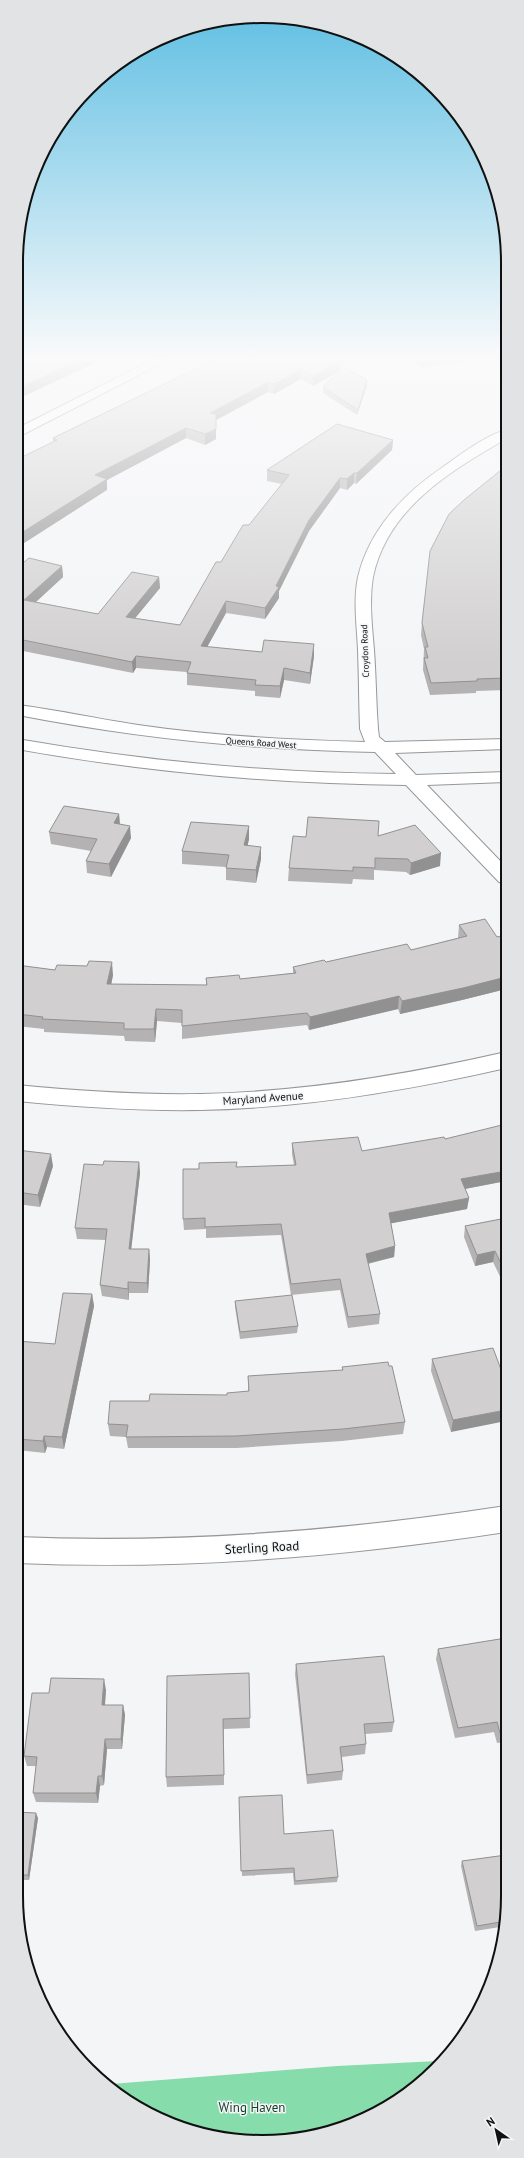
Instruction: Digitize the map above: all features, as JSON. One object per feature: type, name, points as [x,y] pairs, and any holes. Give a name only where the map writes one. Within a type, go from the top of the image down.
[{"type":"street","name":"Croydon Road","points":[[462,461],[417,494],[387,529],[371,561],[366,575],[364,598],[368,716],[370,734],[379,747],[501,873]]},
{"type":"street","name":"Queens Road West","points":[[23,711],[136,730],[209,739],[318,746],[448,747],[501,744]]},
{"type":"street","points":[[23,745],[151,765],[216,772],[302,778],[411,780],[501,777]]},
{"type":"street","name":"Maryland Avenue","points":[[23,1094],[60,1098],[137,1102],[229,1101],[304,1095],[376,1085],[438,1075],[501,1061]]},
{"type":"street","name":"Sterling Road","points":[[23,1550],[55,1552],[156,1552],[303,1544],[351,1540],[501,1520]]},
{"type":"green space","name":"Wing Haven","points":[[435,2061],[420,2076],[382,2103],[339,2122],[324,2127],[293,2133],[262,2135],[246,2134],[231,2133],[200,2127],[171,2117],[142,2103],[114,2084],[337,2066]]},
{"type":"building","points":[[23,461],[123,461],[95,475],[107,479],[23,532]]},
{"type":"building","points":[[281,461],[370,461],[357,473],[354,473],[347,479],[340,478],[309,520],[276,586],[279,587],[265,608],[226,601],[201,646],[262,652],[264,640],[314,644],[310,673],[284,668],[280,686],[255,685],[256,680],[187,673],[191,662],[136,656],[132,662],[23,640],[23,563],[29,558],[62,566],[24,600],[98,614],[132,572],[159,577],[126,617],[180,625],[216,562],[221,562],[243,525],[249,525],[289,475],[267,470]]},
{"type":"building","points":[[501,470],[501,678],[431,683],[424,658],[428,658],[425,647],[428,647],[422,623],[430,551],[449,514]]},
{"type":"building","points":[[64,806],[119,814],[114,823],[130,826],[109,864],[86,861],[97,839],[49,832]]},
{"type":"building","points":[[308,817],[379,821],[378,836],[415,825],[441,853],[411,863],[408,859],[375,858],[375,868],[353,867],[353,871],[289,868],[293,836],[306,837]]},
{"type":"building","points":[[191,822],[249,826],[244,845],[261,847],[256,870],[226,868],[229,855],[182,851]]},
{"type":"building","points":[[485,919],[497,937],[501,936],[501,978],[402,1001],[399,996],[310,1017],[307,1013],[182,1026],[182,1010],[156,1009],[154,1029],[124,1029],[124,1023],[42,1019],[43,1017],[23,1015],[23,966],[55,970],[57,965],[87,966],[89,961],[112,962],[107,984],[207,985],[206,978],[239,975],[240,979],[296,973],[293,967],[324,960],[326,962],[407,944],[411,950],[467,936],[459,925]]},
{"type":"building","points":[[501,1125],[501,1172],[461,1179],[469,1198],[389,1213],[395,1246],[366,1254],[380,1314],[348,1317],[340,1279],[291,1284],[281,1224],[205,1227],[205,1218],[183,1219],[183,1169],[199,1169],[199,1163],[237,1162],[236,1167],[296,1165],[292,1143],[358,1137],[362,1151],[444,1137],[445,1139]]},
{"type":"building","points":[[23,1151],[51,1154],[38,1195],[23,1193]]},
{"type":"building","points":[[104,1161],[139,1162],[129,1249],[149,1249],[147,1283],[128,1282],[128,1289],[100,1285],[107,1229],[75,1228],[84,1164],[103,1165]]},
{"type":"building","points":[[501,1219],[501,1264],[495,1251],[477,1255],[465,1226]]},
{"type":"building","points":[[63,1293],[92,1294],[62,1437],[44,1436],[43,1441],[23,1439],[23,1341],[55,1344]]},
{"type":"building","points":[[292,1295],[298,1326],[240,1332],[235,1301]]},
{"type":"building","points":[[493,1348],[501,1370],[501,1411],[453,1420],[432,1359]]},
{"type":"building","points":[[388,1362],[389,1366],[392,1366],[405,1422],[343,1429],[236,1436],[126,1437],[128,1425],[108,1424],[110,1401],[149,1401],[150,1394],[227,1395],[227,1393],[249,1391],[248,1376],[343,1370],[342,1367]]},
{"type":"building","points":[[501,1639],[501,1733],[497,1722],[458,1728],[438,1649]]},
{"type":"building","points":[[384,1656],[394,1722],[364,1724],[366,1744],[340,1747],[343,1771],[307,1775],[296,1664]]},
{"type":"building","points":[[249,1673],[250,1718],[223,1719],[224,1775],[166,1777],[167,1676]]},
{"type":"building","points":[[51,1678],[104,1679],[102,1705],[123,1705],[121,1739],[105,1739],[102,1776],[98,1776],[96,1793],[33,1793],[37,1757],[24,1756],[32,1693],[49,1693]]},
{"type":"building","points":[[282,1795],[284,1834],[333,1830],[338,1877],[295,1881],[294,1868],[241,1871],[239,1797]]},
{"type":"building","points":[[23,1812],[36,1813],[28,1875],[23,1875]]},
{"type":"building","points":[[501,1856],[499,1922],[477,1926],[462,1861]]}]
